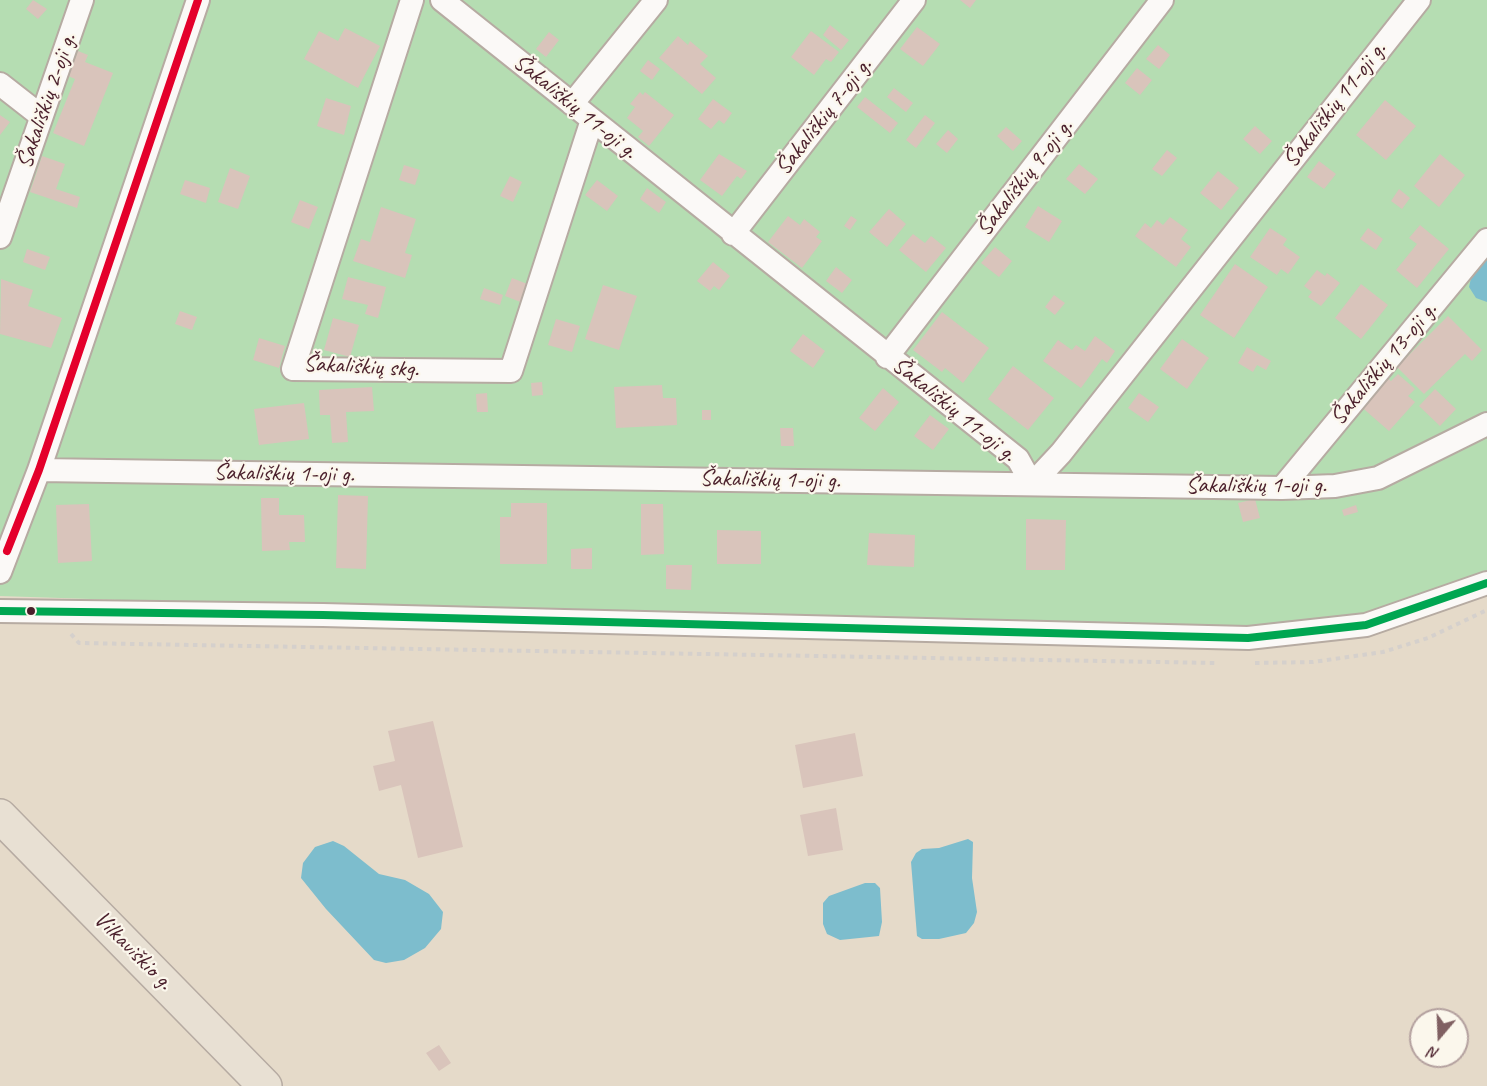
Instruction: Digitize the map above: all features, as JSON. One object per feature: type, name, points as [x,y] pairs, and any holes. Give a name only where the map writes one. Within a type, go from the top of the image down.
[{"type":"highway","name":"Vilkaviškio g.","points":[[0,816],[265,1086]]},
{"type":"street","name":"Šakališkių 2-oji g.","points":[[0,237],[82,0]]},
{"type":"street","points":[[0,570],[39,470],[198,0]]},
{"type":"street","name":"Šakališkių skg.","points":[[412,0],[293,369],[511,370],[591,120]]},
{"type":"street","name":"Šakališkių 11-oji g.","points":[[442,0],[887,357],[1018,459],[1032,484],[1060,453],[1419,0]]},
{"type":"street","points":[[572,104],[656,0]]},
{"type":"street","name":"Šakališkių 7-oji g.","points":[[733,234],[914,0]]},
{"type":"street","name":"Šakališkių 9-oji g.","points":[[887,357],[1162,0]]},
{"type":"street","points":[[0,84],[41,116]]},
{"type":"street","name":"Šakališkių 13-oji g.","points":[[1282,488],[1487,240]]},
{"type":"street","name":"Šakališkių 1-oji g.","points":[[39,470],[1282,488],[1335,486],[1378,478],[1487,424]]},
{"type":"street","points":[[0,611],[322,615],[1248,638],[1366,625],[1487,583]]},
{"type":"green space","points":[[0,0],[1487,0],[1487,583],[1366,625],[1248,638],[323,615],[152,601],[0,596]]},
{"type":"water","points":[[1487,257],[1487,302],[1476,298],[1469,287],[1472,274]]},
{"type":"water","points":[[968,839],[973,842],[972,878],[977,912],[974,923],[966,933],[939,939],[922,939],[917,936],[911,862],[916,853],[922,849],[939,848]]},
{"type":"water","points":[[333,841],[344,846],[379,874],[405,880],[429,894],[443,912],[441,929],[425,948],[404,960],[386,963],[374,960],[326,909],[301,878],[303,863],[315,847]]},
{"type":"water","points":[[865,883],[875,883],[880,888],[882,922],[879,936],[840,940],[827,934],[823,924],[823,903],[829,896]]},
{"type":"building","points":[[33,0],[47,9],[38,19],[26,9]]},
{"type":"building","points":[[960,0],[976,0],[970,8]]},
{"type":"building","points":[[830,25],[849,40],[841,50],[823,35]]},
{"type":"building","points":[[917,27],[940,44],[923,66],[900,49]]},
{"type":"building","points":[[345,28],[380,46],[358,88],[304,59],[319,31],[338,41]]},
{"type":"building","points":[[811,31],[839,52],[831,62],[826,59],[814,75],[791,57]]},
{"type":"building","points":[[549,32],[559,40],[546,57],[536,49]]},
{"type":"building","points":[[678,36],[688,45],[690,41],[708,56],[700,64],[716,78],[702,94],[659,58]]},
{"type":"building","points":[[1158,45],[1170,55],[1159,69],[1146,59]]},
{"type":"building","points":[[78,51],[88,55],[85,62],[113,73],[84,146],[53,133],[75,79],[68,76]]},
{"type":"building","points":[[648,60],[660,69],[652,80],[640,71]]},
{"type":"building","points":[[1137,68],[1152,80],[1140,95],[1125,83]]},
{"type":"building","points":[[894,88],[913,103],[906,112],[887,97]]},
{"type":"building","points":[[640,92],[643,95],[645,92],[674,115],[649,146],[638,137],[643,131],[627,118],[635,107],[630,104]]},
{"type":"building","points":[[865,97],[898,123],[890,133],[857,107]]},
{"type":"building","points":[[326,98],[351,106],[344,135],[317,126]]},
{"type":"building","points":[[713,99],[732,113],[724,124],[719,120],[711,129],[698,119]]},
{"type":"building","points":[[1385,100],[1416,126],[1386,160],[1356,135]]},
{"type":"building","points":[[0,115],[10,122],[0,135]]},
{"type":"building","points":[[925,115],[935,123],[916,148],[906,140]]},
{"type":"building","points":[[1255,126],[1272,141],[1260,154],[1243,139]]},
{"type":"building","points":[[1006,127],[1022,141],[1013,151],[997,136]]},
{"type":"building","points":[[948,130],[958,139],[947,153],[936,144]]},
{"type":"building","points":[[1167,150],[1177,158],[1162,176],[1152,169]]},
{"type":"building","points":[[719,154],[747,171],[741,179],[737,176],[722,196],[700,180]]},
{"type":"building","points":[[1440,154],[1465,175],[1439,207],[1414,186]]},
{"type":"building","points":[[42,156],[65,164],[56,189],[80,197],[77,208],[30,192]]},
{"type":"building","points":[[1319,161],[1336,174],[1324,189],[1307,177]]},
{"type":"building","points":[[1079,164],[1098,179],[1085,194],[1066,179]]},
{"type":"building","points":[[404,165],[420,170],[415,185],[399,180]]},
{"type":"building","points":[[230,168],[250,176],[238,209],[218,202]]},
{"type":"building","points":[[1218,171],[1239,188],[1221,210],[1200,193]]},
{"type":"building","points":[[510,176],[522,182],[513,202],[500,196]]},
{"type":"building","points":[[185,180],[210,188],[206,203],[180,194]]},
{"type":"building","points":[[597,180],[618,196],[607,211],[585,195]]},
{"type":"building","points":[[647,188],[666,202],[659,213],[640,199]]},
{"type":"building","points":[[1399,189],[1410,198],[1402,209],[1391,201]]},
{"type":"building","points":[[300,200],[318,207],[309,229],[291,222]]},
{"type":"building","points":[[1038,206],[1062,221],[1049,242],[1025,227]]},
{"type":"building","points":[[381,207],[416,219],[405,253],[412,255],[405,278],[353,261],[361,239],[370,242]]},
{"type":"building","points":[[889,209],[906,224],[887,247],[869,232]]},
{"type":"building","points":[[788,216],[800,225],[804,219],[820,232],[816,237],[822,241],[802,268],[768,242]]},
{"type":"building","points":[[851,216],[857,220],[850,230],[844,226]]},
{"type":"building","points":[[1170,217],[1188,230],[1181,239],[1191,247],[1176,267],[1135,236],[1145,223],[1151,228],[1157,220],[1163,225]]},
{"type":"building","points":[[1420,225],[1449,249],[1417,288],[1396,270],[1417,244],[1409,238]]},
{"type":"building","points":[[1270,228],[1287,239],[1283,245],[1300,257],[1288,274],[1281,269],[1277,275],[1250,257]]},
{"type":"building","points":[[1368,228],[1383,239],[1376,250],[1360,239]]},
{"type":"building","points":[[913,234],[925,243],[931,236],[946,248],[926,272],[899,250]]},
{"type":"building","points":[[995,247],[1012,261],[999,277],[981,263]]},
{"type":"building","points":[[27,249],[50,257],[45,270],[23,262]]},
{"type":"building","points":[[713,262],[730,276],[719,290],[714,286],[710,291],[697,281]]},
{"type":"building","points":[[1235,264],[1268,287],[1234,338],[1200,315]]},
{"type":"building","points":[[836,267],[852,280],[842,293],[826,281]]},
{"type":"building","points":[[1317,270],[1325,276],[1327,273],[1340,283],[1321,306],[1308,297],[1312,292],[1304,286]]},
{"type":"building","points":[[348,277],[386,287],[378,318],[365,314],[368,305],[342,299]]},
{"type":"building","points":[[512,278],[530,285],[523,303],[505,296]]},
{"type":"building","points":[[1,279],[33,290],[28,306],[62,318],[51,348],[0,334]]},
{"type":"building","points":[[1361,284],[1388,305],[1361,339],[1335,318]]},
{"type":"building","points":[[603,285],[637,296],[619,350],[585,339]]},
{"type":"building","points":[[484,288],[503,295],[500,305],[480,299]]},
{"type":"building","points":[[1054,295],[1065,303],[1055,315],[1045,307]]},
{"type":"building","points":[[180,311],[197,317],[192,330],[175,324]]},
{"type":"building","points":[[942,312],[989,348],[963,383],[945,368],[942,372],[913,350]]},
{"type":"building","points":[[1448,316],[1482,350],[1472,361],[1465,354],[1424,394],[1397,367]]},
{"type":"building","points":[[333,318],[359,325],[350,357],[324,350]]},
{"type":"building","points":[[556,319],[580,326],[572,352],[548,345]]},
{"type":"building","points":[[803,334],[825,351],[813,368],[790,351]]},
{"type":"building","points":[[1095,336],[1115,351],[1107,363],[1102,359],[1081,388],[1043,361],[1058,340],[1072,350],[1076,345],[1085,351]]},
{"type":"building","points":[[259,338],[285,346],[279,368],[253,360]]},
{"type":"building","points":[[1182,339],[1209,358],[1187,389],[1160,369]]},
{"type":"building","points":[[1247,347],[1271,361],[1266,370],[1257,365],[1253,372],[1238,363]]},
{"type":"building","points":[[1013,366],[1054,398],[1028,430],[988,399]]},
{"type":"building","points":[[1398,374],[1415,389],[1408,396],[1415,402],[1389,431],[1358,404],[1384,375],[1391,381]]},
{"type":"building","points":[[542,382],[543,395],[532,396],[531,383]]},
{"type":"building","points":[[662,385],[663,398],[676,398],[677,425],[616,428],[614,387]]},
{"type":"building","points":[[372,387],[374,411],[346,412],[348,442],[332,443],[330,415],[320,415],[319,390]]},
{"type":"building","points":[[883,388],[899,402],[875,431],[859,418]]},
{"type":"building","points":[[1435,389],[1456,409],[1440,426],[1419,406]]},
{"type":"building","points":[[487,393],[488,412],[477,412],[476,394]]},
{"type":"building","points":[[1139,393],[1159,407],[1148,422],[1128,408]]},
{"type":"building","points":[[304,403],[309,439],[259,445],[254,409]]},
{"type":"building","points":[[702,410],[711,410],[711,420],[702,420]]},
{"type":"building","points":[[930,415],[949,429],[933,450],[914,436]]},
{"type":"building","points":[[780,428],[793,428],[794,446],[781,446]]},
{"type":"building","points":[[338,495],[368,496],[366,569],[336,568]]},
{"type":"building","points":[[261,498],[279,498],[279,515],[304,515],[305,542],[289,542],[290,550],[262,551]]},
{"type":"building","points":[[1255,499],[1260,518],[1243,522],[1238,503]]},
{"type":"building","points":[[511,503],[547,503],[547,564],[500,564],[500,517],[511,517]]},
{"type":"building","points":[[89,504],[92,561],[58,563],[56,505]]},
{"type":"building","points":[[641,504],[663,504],[664,554],[641,555]]},
{"type":"building","points":[[1356,505],[1358,512],[1344,516],[1342,510]]},
{"type":"building","points":[[1026,519],[1066,520],[1065,570],[1026,570]]},
{"type":"building","points":[[717,530],[761,531],[761,564],[717,564]]},
{"type":"building","points":[[869,533],[915,535],[914,567],[867,565]]},
{"type":"building","points":[[592,548],[592,569],[571,569],[571,549]]},
{"type":"building","points":[[666,565],[692,565],[691,590],[666,589]]},
{"type":"building","points":[[433,721],[463,847],[418,858],[401,785],[379,791],[373,766],[395,761],[388,731]]},
{"type":"building","points":[[855,733],[863,776],[803,788],[795,745]]},
{"type":"building","points":[[836,808],[843,850],[808,856],[800,815]]},
{"type":"building","points":[[439,1045],[451,1063],[439,1071],[426,1053]]},
{"type":"transit line","points":[[7,551],[39,470],[198,0]]},
{"type":"transit line","points":[[0,611],[323,615],[1248,638],[1366,625],[1487,583]]}]
